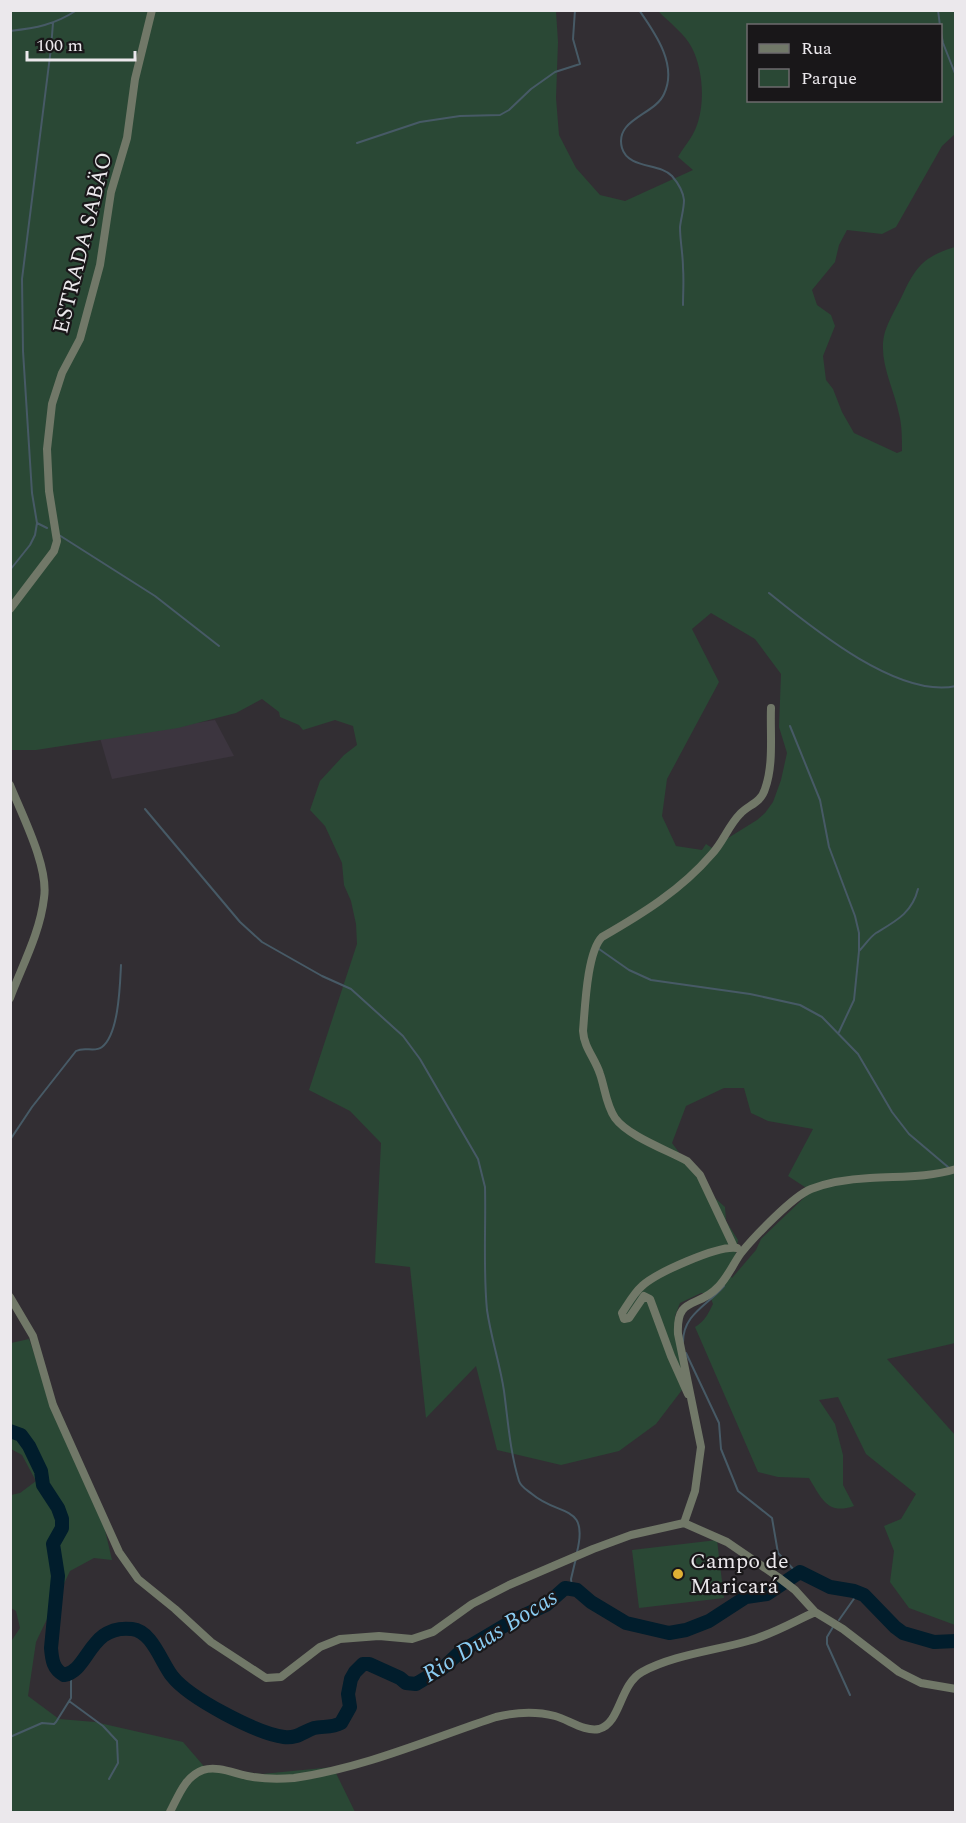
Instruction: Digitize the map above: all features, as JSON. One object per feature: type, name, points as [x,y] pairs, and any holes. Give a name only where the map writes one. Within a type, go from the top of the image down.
[{"type":"street","name":"ESTRADA SABÄO","points":[[10,609],[54,551],[57,541],[48,480],[47,448],[52,404],[62,373],[80,339],[100,265],[111,192],[127,138],[135,79],[152,10]]},
{"type":"street","points":[[742,1252],[734,1247],[700,1174],[693,1166],[633,1133],[616,1118],[611,1110],[600,1072],[584,1042],[583,1031],[594,947],[597,942],[650,908],[691,877],[723,840],[740,813],[756,803],[765,792],[770,761],[771,708]]},
{"type":"street","points":[[10,785],[42,869],[45,897],[35,934],[10,998]]},
{"type":"street","points":[[684,1523],[695,1491],[701,1456],[700,1439],[678,1334],[678,1315],[684,1308],[717,1289],[742,1252],[801,1194],[834,1182],[869,1178],[922,1177],[956,1169]]},
{"type":"street","points":[[692,1400],[678,1375],[650,1299],[644,1296],[629,1318],[624,1319],[622,1315],[642,1286],[713,1250],[734,1247]]},
{"type":"street","points":[[10,1297],[33,1336],[53,1405],[119,1552],[138,1579],[211,1642],[266,1678],[281,1677],[320,1647],[340,1639],[379,1636],[412,1639],[433,1632],[472,1604],[583,1553],[631,1536],[684,1523],[727,1542],[778,1576],[795,1590],[815,1612],[843,1629],[911,1679],[956,1689]]},
{"type":"street","points":[[170,1812],[186,1782],[197,1773],[209,1769],[273,1779],[324,1772],[362,1763],[496,1717],[515,1713],[545,1714],[589,1729],[599,1729],[612,1719],[626,1689],[641,1673],[681,1658],[755,1639],[815,1612]]},
{"type":"shaded area","points":[[215,720],[234,756],[112,779],[100,738]]},
{"type":"green space","points":[[10,11],[556,11],[558,42],[556,98],[559,135],[576,168],[600,195],[625,201],[693,170],[678,157],[693,134],[700,114],[702,91],[699,68],[689,43],[658,11],[955,11],[955,134],[942,146],[896,227],[882,234],[847,230],[839,245],[835,262],[812,290],[817,305],[831,315],[835,326],[823,356],[826,380],[833,389],[842,412],[854,433],[897,453],[902,451],[901,427],[883,353],[885,332],[917,269],[929,258],[955,247],[955,1343],[887,1359],[955,1435],[955,1625],[909,1608],[890,1582],[894,1551],[884,1526],[901,1519],[916,1494],[866,1454],[838,1397],[819,1400],[835,1424],[843,1455],[843,1485],[854,1506],[831,1507],[809,1478],[778,1477],[758,1472],[695,1327],[704,1320],[713,1304],[709,1293],[701,1293],[680,1303],[675,1316],[685,1386],[656,1424],[619,1451],[561,1465],[497,1450],[476,1366],[426,1418],[410,1267],[375,1263],[381,1143],[350,1111],[309,1090],[357,944],[356,924],[351,901],[344,885],[342,863],[325,826],[310,810],[320,781],[344,755],[357,745],[353,726],[335,720],[303,730],[299,725],[280,717],[279,712],[262,699],[236,713],[178,728],[36,750],[11,750]],"holes":[[[711,613],[755,639],[781,674],[779,727],[787,753],[773,802],[765,813],[712,848],[706,844],[702,850],[676,846],[662,816],[667,779],[719,682],[692,629]],[[724,1088],[744,1088],[751,1113],[768,1121],[813,1129],[788,1176],[811,1191],[761,1239],[756,1250],[732,1278],[728,1273],[735,1258],[738,1240],[726,1221],[725,1207],[708,1192],[672,1143],[686,1106]]]},
{"type":"green space","points":[[29,1339],[61,1428],[101,1513],[112,1560],[94,1558],[70,1571],[36,1642],[28,1696],[59,1719],[95,1722],[183,1742],[208,1771],[229,1770],[262,1774],[333,1767],[355,1812],[11,1812],[10,1643],[20,1628],[16,1611],[11,1608],[11,1495],[20,1493],[36,1481],[22,1455],[11,1449],[11,1343]]},
{"type":"green space","name":"Campo de Maricará","points":[[717,1540],[724,1598],[639,1608],[632,1550]]},
{"type":"waterway","points":[[10,31],[45,25],[77,10]]},
{"type":"waterway","points":[[357,143],[420,122],[460,116],[500,115],[509,110],[531,89],[555,72],[580,64],[573,39],[575,10]]},
{"type":"waterway","points":[[639,10],[663,50],[668,83],[659,101],[624,130],[621,138],[622,148],[625,155],[637,163],[667,172],[681,190],[684,200],[680,227],[683,305]]},
{"type":"waterway","points":[[938,10],[940,24]]},
{"type":"waterway","points":[[10,570],[30,545],[37,523],[32,493],[23,351],[22,279],[53,23]]},
{"type":"waterway","points":[[942,38],[956,76]]},
{"type":"waterway","points":[[37,523],[47,528]]},
{"type":"waterway","points":[[59,535],[155,596],[219,646]]},
{"type":"waterway","points":[[769,593],[831,641],[882,671],[908,682],[933,687],[956,686]]},
{"type":"waterway","points":[[790,726],[820,800],[829,847],[855,916],[859,933],[854,1000],[839,1032]]},
{"type":"waterway","points":[[145,809],[240,922],[262,942],[322,976],[351,989],[403,1036],[420,1059],[478,1159],[485,1187],[487,1310],[519,1481],[524,1488],[542,1501],[575,1518],[580,1536],[577,1552]]},
{"type":"waterway","points":[[859,951],[874,935],[907,910],[918,889]]},
{"type":"waterway","points":[[599,949],[629,970],[651,980],[750,994],[800,1005],[822,1017],[858,1054],[892,1112],[909,1134],[948,1167]]},
{"type":"waterway","points":[[10,1140],[32,1107],[76,1051],[99,1049],[108,1041],[118,1008],[121,965]]},
{"type":"waterway","points":[[683,1342],[684,1332],[692,1317],[724,1286]]},
{"type":"waterway","points":[[686,1353],[719,1423],[721,1449],[738,1491],[772,1518],[778,1553],[797,1573]]},
{"type":"waterway","name":"Rio Duas Bocas","points":[[10,1431],[21,1435],[29,1446],[41,1471],[43,1485],[58,1508],[62,1519],[62,1528],[53,1544],[58,1576],[51,1648],[57,1670],[64,1675],[72,1672],[98,1640],[107,1634],[118,1629],[139,1631],[151,1641],[172,1676],[193,1694],[241,1722],[284,1737],[292,1737],[314,1728],[341,1723],[350,1707],[348,1694],[351,1679],[363,1664],[369,1664],[406,1683],[416,1684],[444,1667],[460,1652],[514,1620],[546,1605],[565,1588],[577,1590],[591,1602],[626,1623],[669,1633],[686,1630],[709,1621],[746,1597],[767,1594],[800,1572],[830,1587],[864,1595],[903,1633],[934,1642],[956,1641]]},
{"type":"waterway","points":[[572,1589],[571,1579],[576,1558]]},
{"type":"waterway","points":[[839,1620],[858,1593]]},
{"type":"waterway","points":[[833,1627],[827,1637],[827,1644],[850,1695]]},
{"type":"waterway","points":[[10,1737],[42,1723],[54,1724],[56,1722],[71,1698],[71,1673]]},
{"type":"waterway","points":[[69,1701],[103,1726],[117,1741],[118,1763],[109,1779]]},
{"type":"place","name":"Campo de Maricará","points":[[678,1574]]}]
